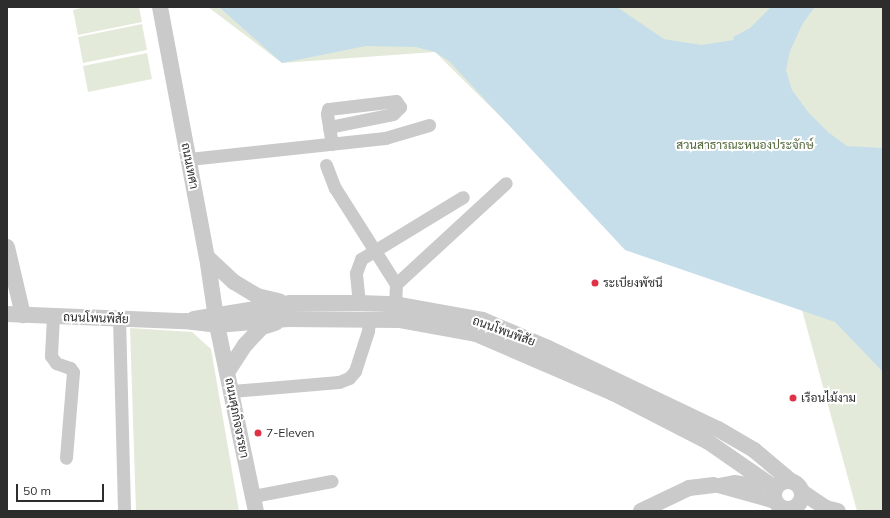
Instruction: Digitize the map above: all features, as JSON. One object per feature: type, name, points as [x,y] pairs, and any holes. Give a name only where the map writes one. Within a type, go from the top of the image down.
[{"type":"street","name":"ถนนเทศา","points":[[160,7],[207,257],[216,319]]},
{"type":"street","points":[[329,127],[393,114],[400,107],[396,101],[335,107],[328,110],[329,127],[332,144]]},
{"type":"street","points":[[189,159],[385,138],[429,125]]},
{"type":"street","points":[[326,165],[335,188],[396,284],[395,304]]},
{"type":"street","points":[[396,284],[506,183]]},
{"type":"street","points":[[359,303],[358,266],[361,260],[463,197]]},
{"type":"street","points":[[7,247],[23,315]]},
{"type":"street","points":[[207,257],[234,282],[257,296],[291,303]]},
{"type":"street","name":"ถนนโพนพิสัย","points":[[216,319],[291,303],[359,303],[395,304],[482,320],[548,348],[718,429],[754,450],[791,481]]},
{"type":"street","name":"ถนนโพนพิสัย","points":[[7,314],[185,321],[216,319],[369,319],[420,323],[482,337],[613,393],[707,441],[745,466],[775,495]]},
{"type":"street","points":[[53,316],[51,356],[56,363],[70,368],[73,372],[66,458]]},
{"type":"street","points":[[118,318],[124,511]]},
{"type":"street","name":"ถนนศุภกิจจรรยา","points":[[216,319],[255,504]]},
{"type":"street","points":[[228,371],[245,345],[262,327],[288,319]]},
{"type":"street","points":[[232,391],[339,382],[349,378],[355,371],[369,319]]},
{"type":"street","points":[[734,481],[745,466]]},
{"type":"street","points":[[255,504],[332,480]]},
{"type":"street","points":[[641,511],[689,488],[734,481],[775,495]]},
{"type":"street","points":[[802,492],[800,504],[791,510],[781,508],[775,495],[779,483],[791,481],[798,485],[802,492],[826,508],[838,511]]},
{"type":"street","points":[[714,485],[775,495]]},
{"type":"green space","points":[[85,7],[139,7],[142,22],[78,35],[73,10]]},
{"type":"green space","name":"สวนสาธารณะหนองประจักษ์","points":[[208,7],[883,7],[883,511],[857,511],[802,310],[641,255],[435,52],[282,63]]},
{"type":"green space","points":[[142,24],[147,50],[83,63],[78,37]]},
{"type":"green space","points":[[147,53],[152,79],[88,92],[83,66]]},
{"type":"green space","points":[[130,328],[192,332],[211,349],[239,511],[136,511]]},
{"type":"water","name":"สวนสาธารณะหนองประจักษ์","points":[[219,7],[617,7],[664,39],[701,45],[734,40],[733,37],[750,28],[770,8],[815,7],[803,23],[790,51],[786,70],[792,90],[808,112],[828,132],[847,146],[883,148],[883,372],[835,322],[625,250],[449,61],[435,52],[416,47],[366,46],[282,63]]},
{"type":"place","name":"ระเบียงพัชนี","points":[[595,283]]},
{"type":"place","name":"เรือนไม้งาม","points":[[793,398]]},
{"type":"place","name":"7-Eleven","points":[[258,433]]}]
